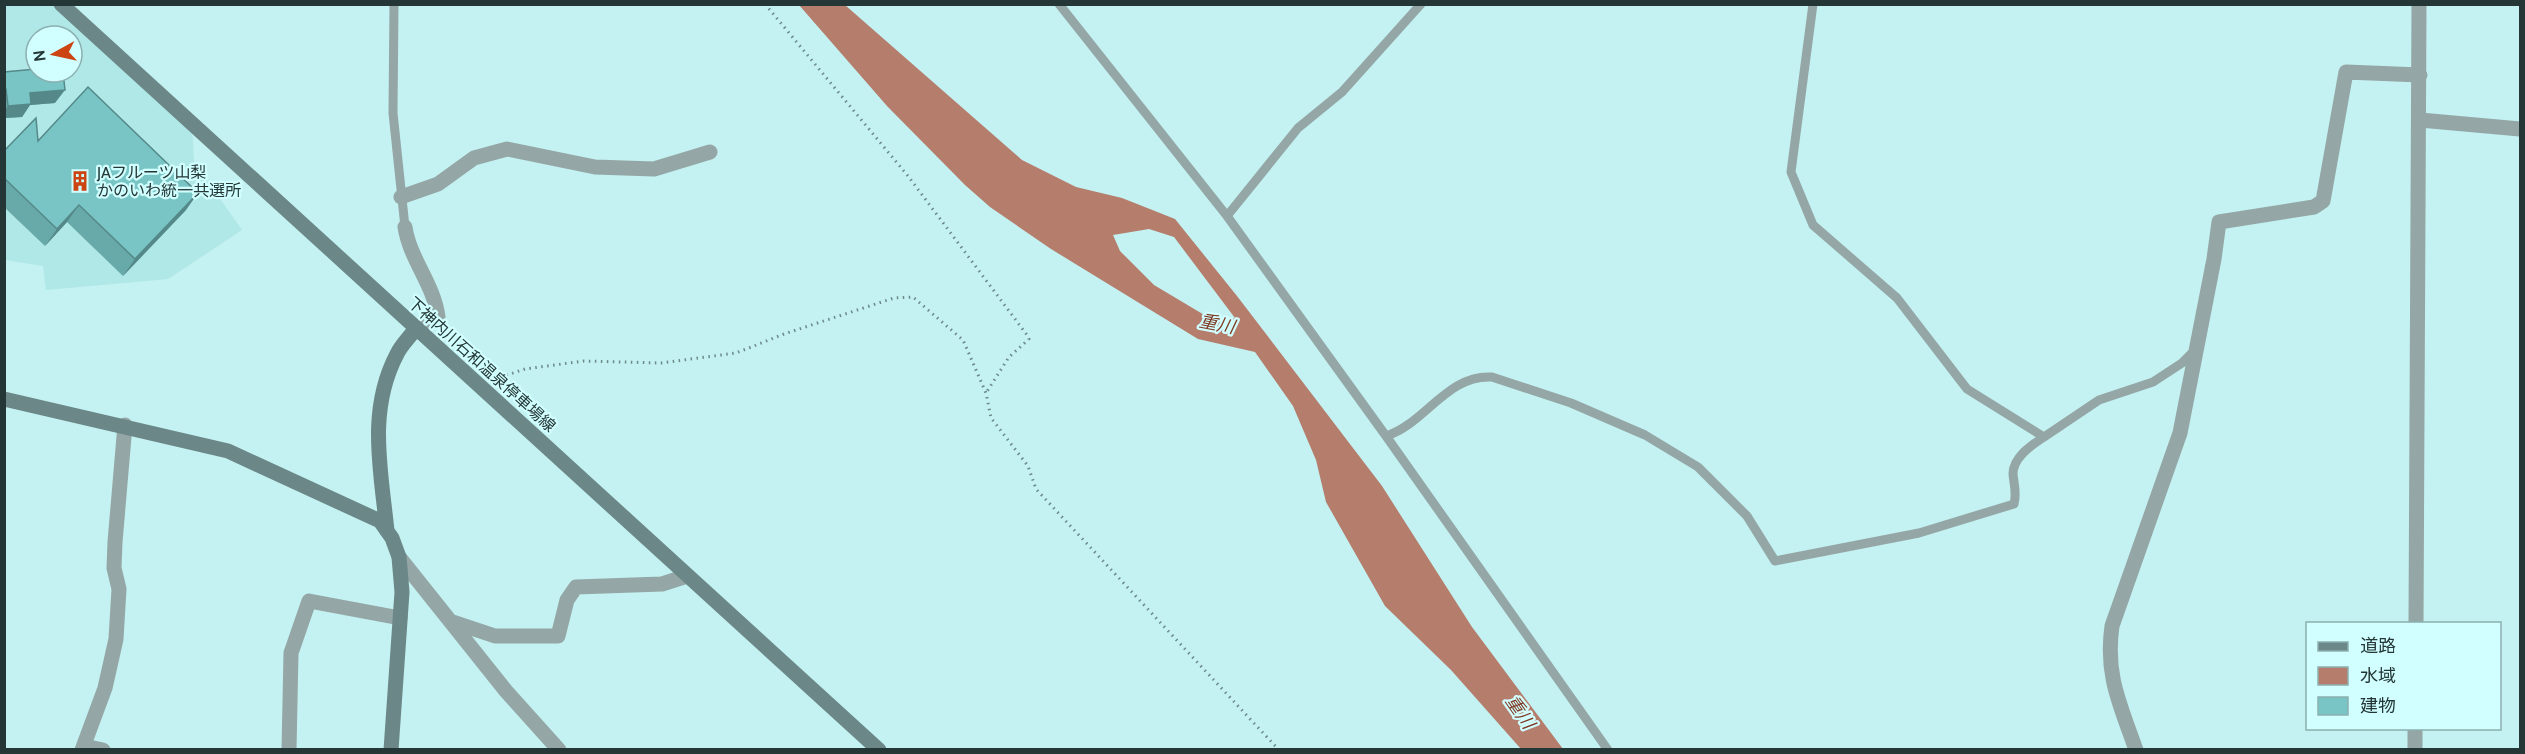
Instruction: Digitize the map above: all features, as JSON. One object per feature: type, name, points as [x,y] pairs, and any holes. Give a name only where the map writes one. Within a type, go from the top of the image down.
[{"type":"main road","name":"下神内川石和温泉停車場線","points":[[61,4],[879,750]]},
{"type":"main road","points":[[387,531],[377,450],[380,403],[397,353],[416,328]]},
{"type":"main road","points":[[4,399],[125,425],[228,451],[380,521],[399,557],[402,592],[390,750]]},
{"type":"street","points":[[2416,622],[2419,4]]},
{"type":"street","points":[[2136,750],[2112,682],[2109,651],[2112,626],[2180,433],[2214,259],[2219,222],[2314,207],[2323,201],[2346,72],[2420,75]]},
{"type":"street","points":[[2420,120],[2520,129]]},
{"type":"street","points":[[401,197],[438,184],[474,158],[507,149],[595,167],[654,169],[710,152]]},
{"type":"street","points":[[405,227],[407,241],[436,300],[438,317],[416,328]]},
{"type":"street","points":[[103,750],[83,748],[105,688],[116,639],[119,589],[114,568],[115,542],[125,425]]},
{"type":"street","points":[[399,557],[506,691],[559,750]]},
{"type":"street","points":[[450,621],[495,636],[558,636],[567,600],[576,587],[662,584],[687,576]]},
{"type":"street","points":[[289,750],[291,653],[309,601],[400,618]]},
{"type":"street","points":[[2415,730],[2415,750]]},
{"type":"lane","points":[[394,4],[393,113],[405,227]]},
{"type":"lane","points":[[1059,4],[1227,216],[1608,750]]},
{"type":"lane","points":[[1227,216],[1298,128],[1342,92],[1421,4]]},
{"type":"lane","points":[[1813,4],[1814,12],[1791,172],[1813,225],[1897,298],[1967,389],[2044,437]]},
{"type":"lane","points":[[1386,436],[1398,433],[1434,402],[1462,383],[1479,376],[1492,377],[1571,404],[1645,435],[1698,467],[1747,516],[1775,561],[1919,533],[2014,504],[2016,496],[2013,470],[2024,452],[2099,400],[2153,382],[2182,363],[2196,349]]},
{"type":"path","points":[[765,4],[908,176],[1027,335],[1029,339],[1009,357],[986,393]]},
{"type":"path","points":[[483,390],[498,376],[525,369],[584,361],[661,363],[736,353],[784,334],[894,298],[913,297],[963,340],[986,393],[991,418],[1028,466],[1036,489],[1279,750]]},
{"type":"shaded area","points":[[5,5],[61,5],[82,24],[24,24],[24,84],[84,84],[84,26],[192,125],[194,162],[242,230],[168,279],[46,290],[43,266],[5,260]]},
{"type":"water","name":"重川","points":[[799,5],[845,5],[1022,160],[1076,187],[1122,198],[1175,219],[1237,296],[1382,486],[1472,627],[1563,749],[1521,749],[1451,670],[1385,606],[1326,502],[1316,460],[1293,406],[1255,352],[1198,339],[1051,249],[990,207],[887,106]],"holes":[[[1149,229],[1174,237],[1235,318],[1211,319],[1154,285],[1120,251],[1113,235]]]},
{"type":"building","points":[[24,70],[24,84],[64,84],[65,90],[30,93],[31,104],[8,106],[6,89],[4,89],[4,72]]},
{"type":"building","name":"JAフルーツ山梨 かのいわ統一共選所","points":[[88,87],[198,193],[135,259],[79,205],[57,229],[4,178],[4,151],[36,118],[38,141]]},
{"type":"place","name":"JAフルーツ山梨 かのいわ統一共選所","points":[[80,181]]}]
